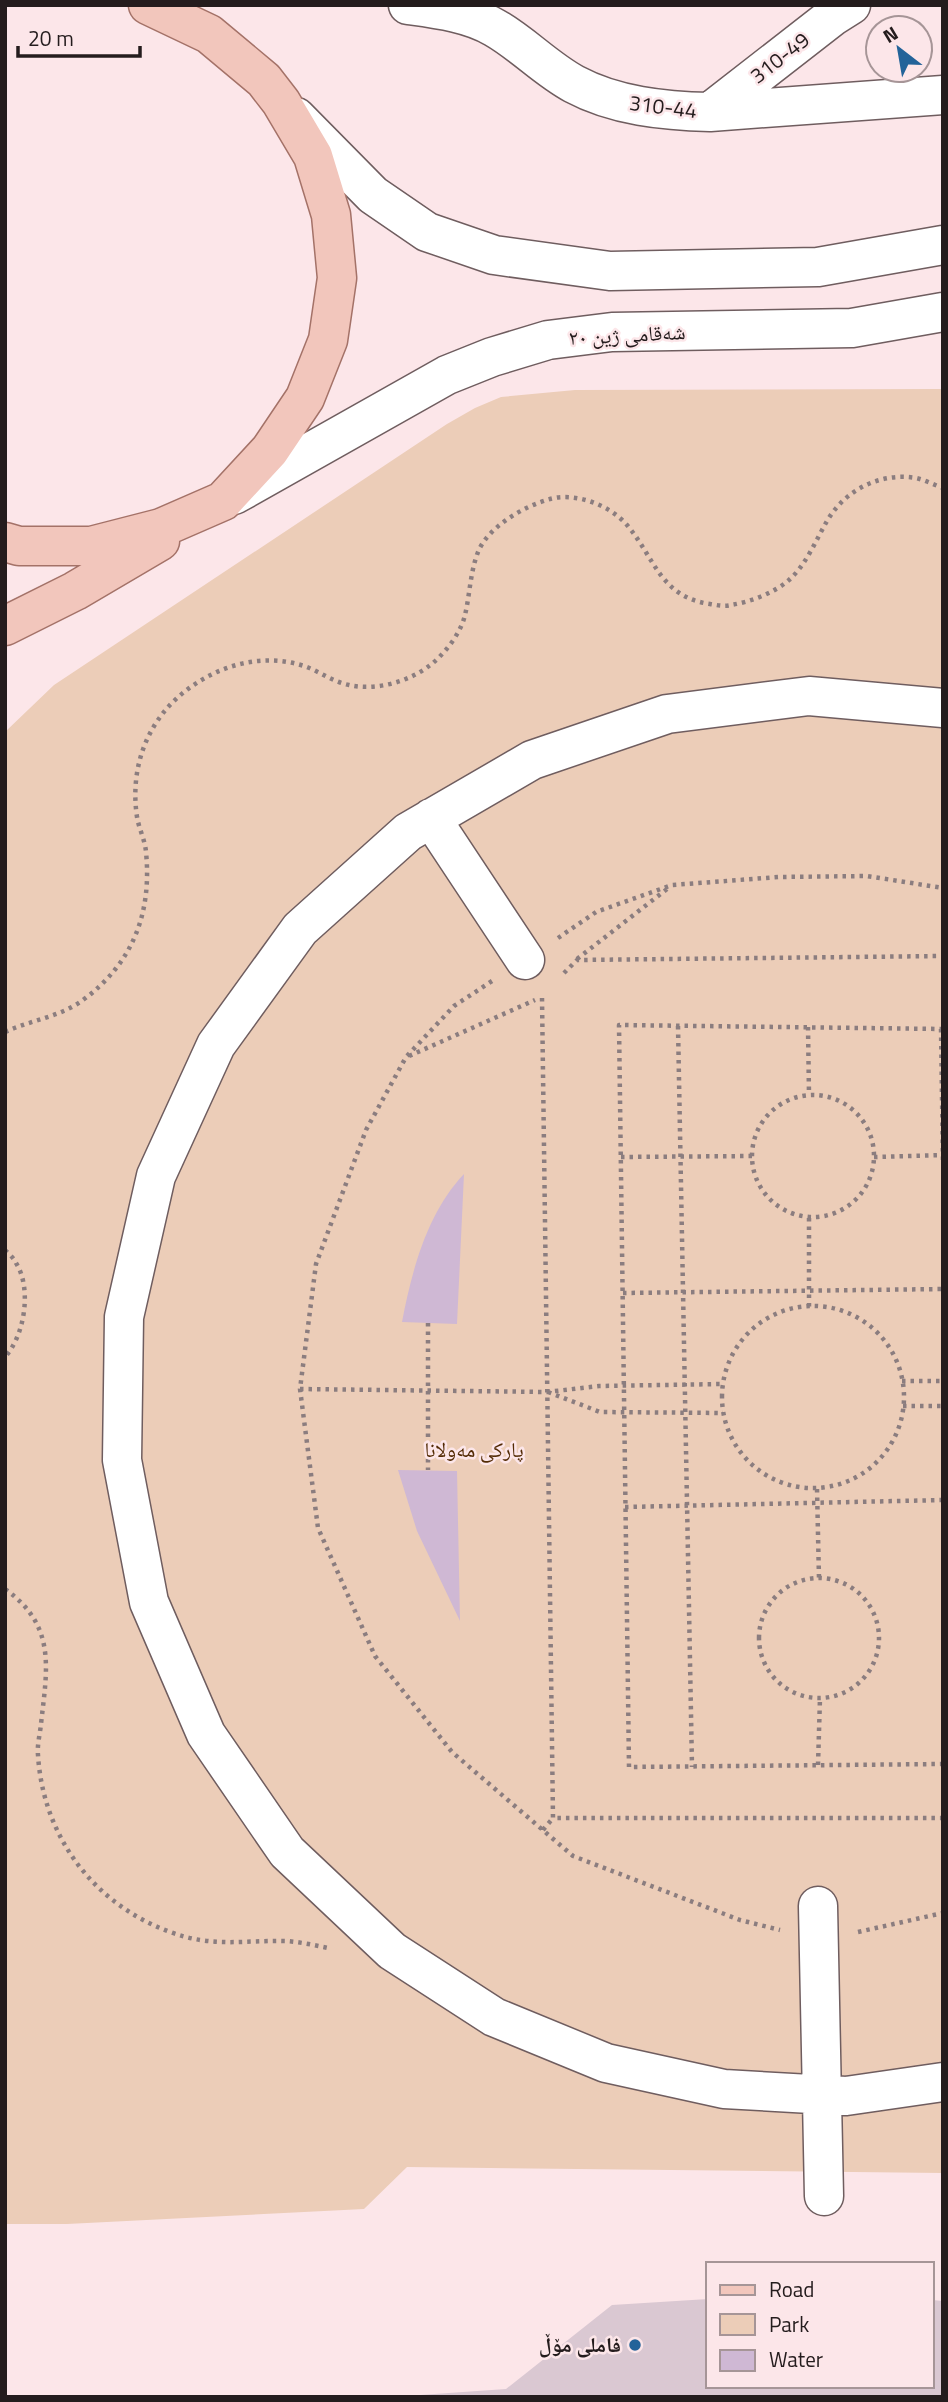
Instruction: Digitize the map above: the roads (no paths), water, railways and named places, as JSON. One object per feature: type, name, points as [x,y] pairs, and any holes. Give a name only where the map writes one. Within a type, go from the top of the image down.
[{"type":"main road","points":[[148,5],[209,34],[273,91]]},
{"type":"main road","points":[[5,626],[131,559],[223,501],[270,450],[305,398],[328,340],[337,278],[331,215],[313,156],[273,91],[203,5]]},
{"type":"main road","points":[[5,542],[19,546],[91,547],[161,528],[223,501]]},
{"type":"street","name":"310-44","points":[[408,5],[466,16],[495,27],[574,84],[608,98],[671,111],[710,112],[943,95]]},
{"type":"street","name":"310-49","points":[[710,112],[851,5]]},
{"type":"street","points":[[273,91],[373,194],[427,232],[494,255],[610,271],[818,267],[943,245]]},
{"type":"street","name":"شەقامی ژین ٢٠","points":[[223,501],[447,375],[492,357],[548,340],[612,332],[852,328],[943,312]]},
{"type":"street","points":[[943,708],[809,696],[667,714],[531,760],[408,832],[300,929],[216,1045],[156,1176],[124,1317],[122,1461],[149,1602],[205,1734],[287,1853],[391,1951],[494,2017],[606,2063],[724,2089],[846,2096],[943,2082]]},
{"type":"street","points":[[431,818],[524,960]]},
{"type":"street","points":[[818,1906],[824,2196]]},
{"type":"water","points":[[464,1174],[457,1324],[402,1322],[423,1243],[440,1206]]},
{"type":"water","points":[[398,1470],[457,1471],[460,1621],[417,1531]]},
{"type":"place","name":"فاملی مۆڵ","points":[[635,2345]]},
{"type":"park label","name":"پارکی مەولانا","points":[[474,1450]]}]
